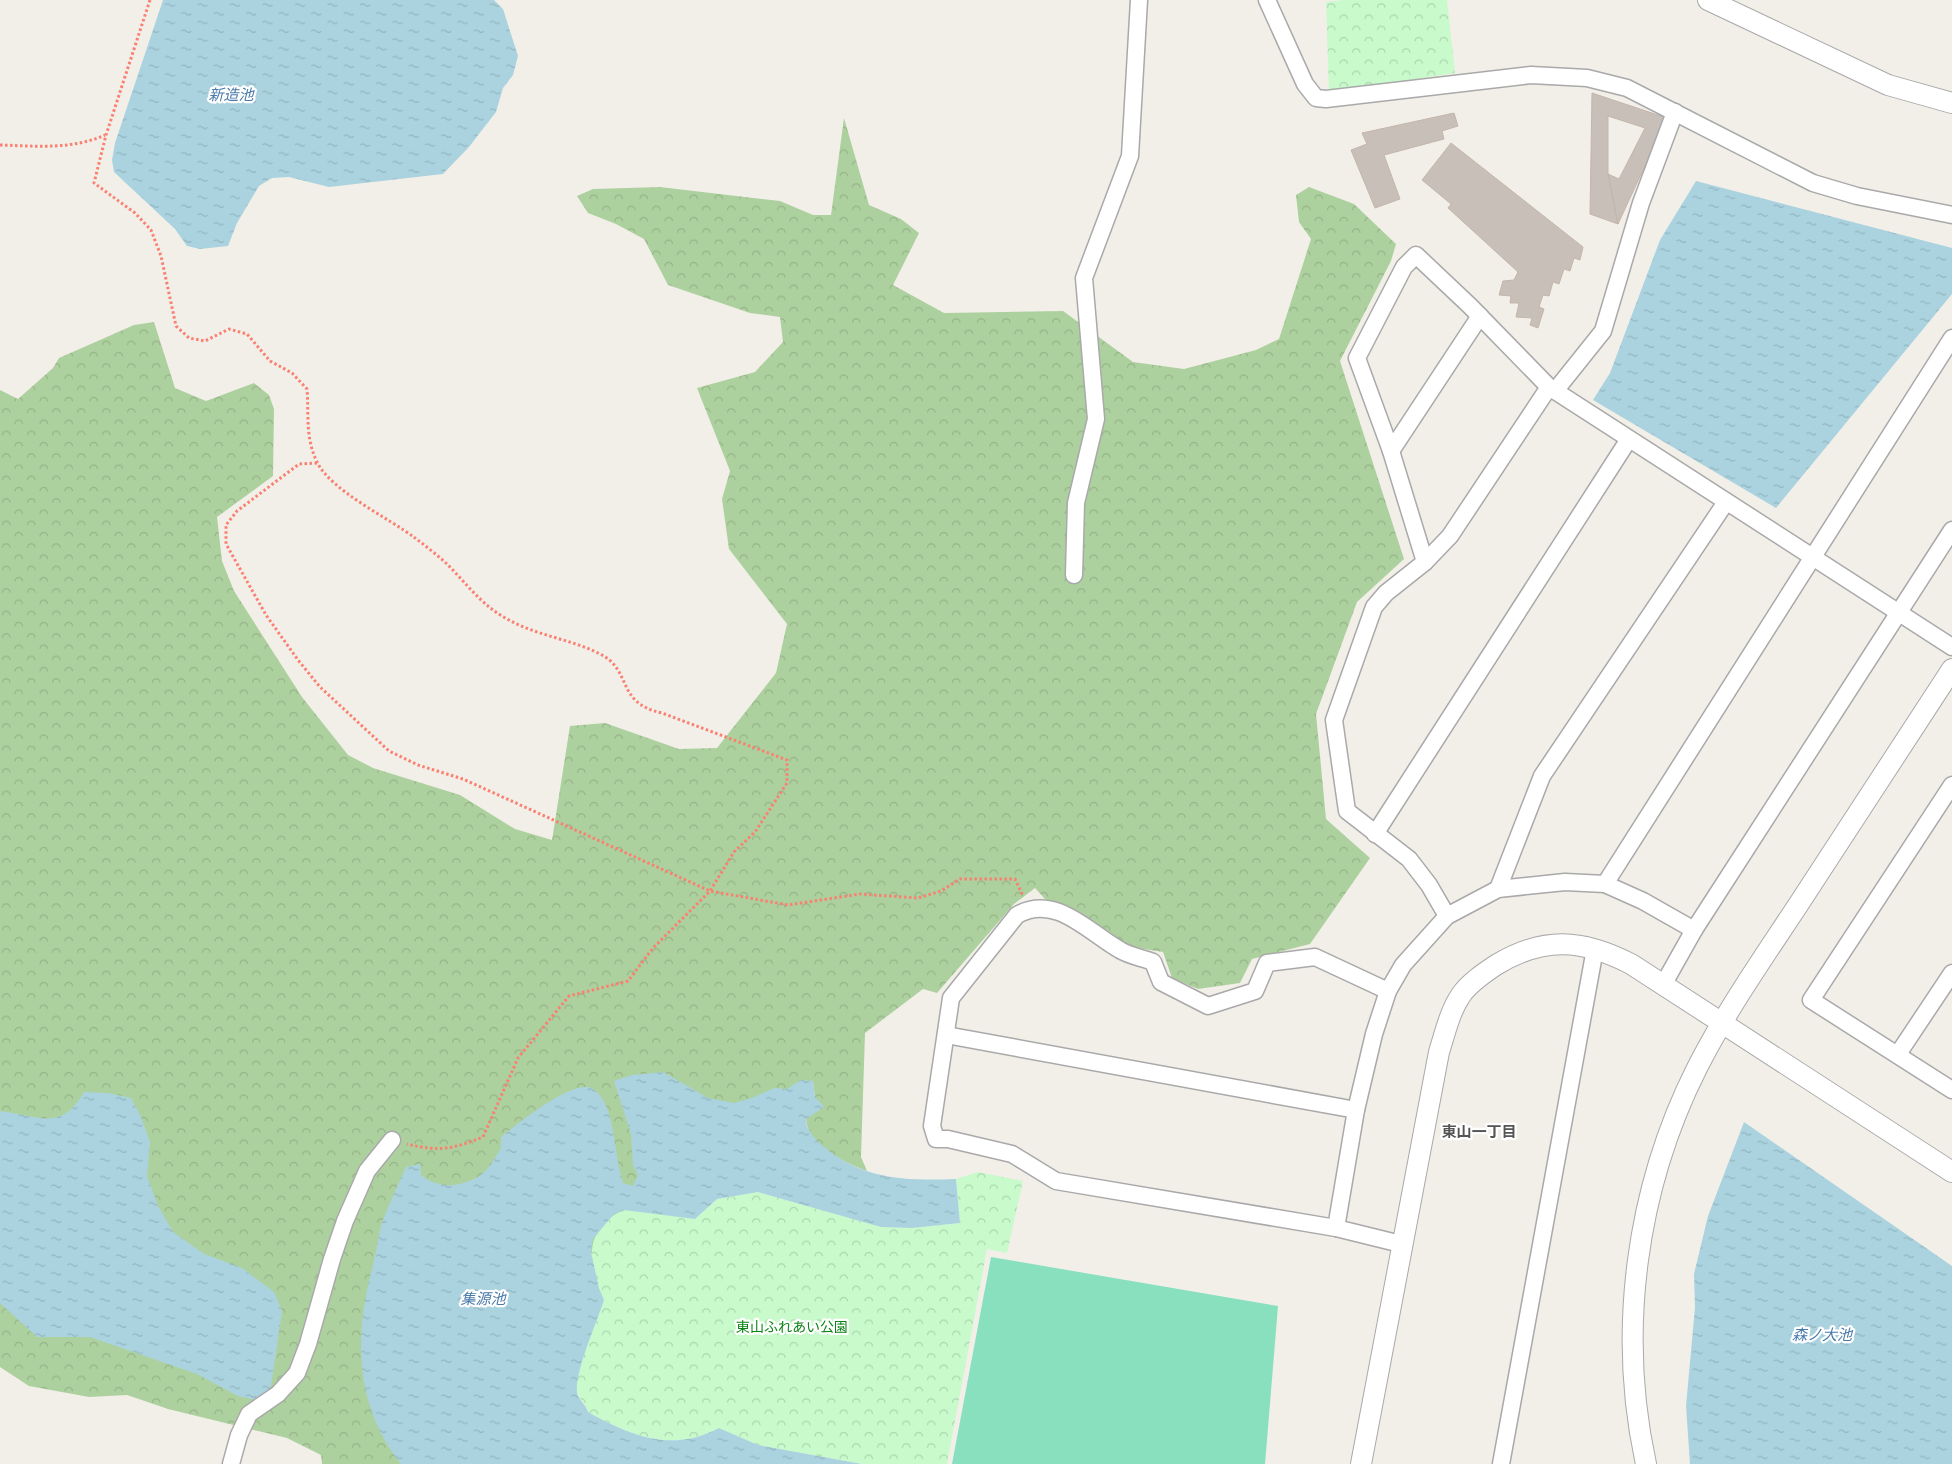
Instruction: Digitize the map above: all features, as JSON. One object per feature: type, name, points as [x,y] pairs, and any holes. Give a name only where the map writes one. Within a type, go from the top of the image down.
[{"type":"street","points":[[1074,575],[1076,503],[1096,419],[1084,278],[1130,156],[1139,0]]},
{"type":"street","points":[[1267,0],[1305,84],[1316,98],[1326,100],[1532,75],[1587,78],[1627,88],[1813,183],[1857,196],[1952,216]]},
{"type":"street","points":[[1708,0],[1888,85],[1952,103]]},
{"type":"street","points":[[1447,916],[1409,859],[1347,811],[1334,720],[1374,606],[1386,593],[1425,562],[1450,536],[1552,389],[1603,331],[1641,203],[1675,112]]},
{"type":"street","points":[[1425,562],[1391,451],[1357,358],[1404,267],[1416,255],[1552,389],[1952,647]]},
{"type":"street","points":[[1391,451],[1480,316]]},
{"type":"street","points":[[1605,884],[1814,558],[1952,338]]},
{"type":"street","points":[[1375,834],[1629,440]]},
{"type":"street","points":[[1498,889],[1542,776],[1726,502]]},
{"type":"street","points":[[1663,985],[1694,930],[1952,530]]},
{"type":"street","points":[[1646,1464],[1637,1411],[1632,1357],[1634,1294],[1640,1247],[1663,1148],[1692,1077],[1721,1022],[1952,669]]},
{"type":"street","points":[[1952,785],[1811,1000],[1952,1090]]},
{"type":"street","points":[[1336,1228],[1356,1110],[1374,1034],[1388,991],[1402,965],[1447,916],[1498,889],[1565,882],[1605,884],[1642,901],[1694,930]]},
{"type":"street","points":[[1388,991],[1315,957],[1267,963],[1255,991],[1208,1006],[1161,982],[1154,962],[1122,951],[1073,917],[1038,908],[1029,908],[1017,915],[951,998],[932,1126],[936,1139],[948,1139],[1012,1154],[1056,1181],[1336,1228],[1401,1244]]},
{"type":"street","points":[[1361,1464],[1401,1244],[1439,1052],[1451,1015],[1461,995],[1490,969],[1531,948],[1568,944],[1595,948],[1631,964],[1952,1172]]},
{"type":"street","points":[[1500,1464],[1595,948]]},
{"type":"street","points":[[1898,1054],[1952,973]]},
{"type":"street","points":[[946,1035],[1356,1110]]},
{"type":"street","points":[[231,1464],[239,1435],[249,1414],[278,1394],[297,1373],[308,1344],[332,1259],[345,1221],[367,1171],[392,1140]]},
{"type":"path","points":[[150,0],[106,135],[94,183],[135,213],[151,230],[161,256],[176,326],[189,338],[205,341],[229,330],[247,334],[270,361],[292,373],[307,388],[309,411],[307,432],[317,463],[346,492],[413,537],[446,563],[472,593],[501,616],[531,631],[600,654],[612,663],[623,679],[631,698],[647,710],[787,760],[787,783],[755,832],[734,852],[710,891],[653,948],[628,981],[569,996],[518,1058],[483,1137],[455,1148],[424,1148],[392,1140]]},
{"type":"path","points":[[0,144],[49,147],[88,143],[106,135]]},
{"type":"path","points":[[317,463],[299,464],[237,511],[226,525],[226,544],[266,614],[320,687],[389,751],[418,765],[463,779],[710,891],[788,905],[860,894],[918,898],[941,891],[960,879],[1015,879],[1029,908]]},
{"type":"green space","points":[[1343,0],[1447,0],[1455,73],[1329,93],[1326,2]]},
{"type":"green space","points":[[844,118],[869,205],[901,219],[919,233],[893,285],[944,313],[1063,311],[1133,362],[1184,369],[1256,350],[1279,339],[1311,239],[1299,222],[1296,195],[1309,187],[1354,204],[1396,244],[1391,261],[1340,361],[1404,559],[1357,602],[1316,714],[1326,819],[1370,858],[1310,944],[1252,959],[1240,983],[1198,989],[1172,978],[1163,952],[1124,946],[1065,906],[1045,899],[1035,888],[1014,904],[937,993],[923,989],[865,1033],[861,1157],[867,1171],[829,1152],[820,1145],[808,1129],[806,1119],[813,1113],[815,1097],[813,1082],[654,1188],[537,1310],[604,1464],[322,1464],[321,1455],[287,1438],[168,1409],[127,1395],[89,1397],[29,1386],[0,1367],[0,390],[18,399],[53,368],[59,358],[134,325],[154,322],[175,388],[206,401],[254,383],[269,395],[274,409],[273,476],[217,517],[222,561],[234,591],[302,697],[348,755],[373,768],[460,795],[515,829],[552,840],[570,726],[605,723],[679,749],[717,748],[776,673],[787,624],[729,549],[722,499],[730,471],[697,388],[755,372],[783,342],[780,317],[750,313],[668,285],[644,239],[616,224],[588,213],[577,196],[593,189],[660,187],[780,201],[813,215],[831,215]]},
{"type":"green space","name":"東山ふれあい公園","points":[[978,1172],[1023,1181],[1007,1253],[987,1249],[947,1464],[862,1464],[758,1445],[719,1428],[685,1439],[668,1440],[652,1438],[636,1434],[604,1421],[588,1412],[579,1397],[577,1387],[578,1375],[604,1300],[593,1269],[592,1249],[594,1239],[606,1221],[618,1213],[634,1210],[695,1219],[717,1199],[758,1192],[881,1227],[912,1228],[960,1223],[956,1179]]},
{"type":"green space","points":[[991,1257],[1278,1306],[1265,1464],[952,1464]]},
{"type":"water","name":"新造池","points":[[163,0],[494,0],[503,9],[518,56],[513,75],[503,88],[496,112],[469,147],[443,174],[329,187],[289,177],[272,178],[259,186],[237,223],[228,246],[200,249],[187,246],[175,229],[114,172],[112,160],[115,143]]},
{"type":"water","points":[[1696,181],[1952,248],[1952,294],[1776,508],[1593,400],[1610,373],[1660,240]]},
{"type":"water","name":"集源池","points":[[663,1072],[708,1098],[734,1103],[752,1098],[774,1088],[787,1089],[801,1080],[813,1081],[815,1097],[824,1107],[806,1119],[806,1123],[809,1131],[817,1141],[839,1158],[870,1172],[903,1178],[956,1179],[960,1223],[912,1228],[881,1227],[758,1192],[717,1199],[695,1219],[624,1210],[613,1215],[593,1239],[591,1252],[599,1288],[604,1300],[578,1377],[578,1396],[588,1412],[620,1428],[652,1438],[668,1440],[685,1439],[719,1428],[758,1445],[862,1464],[401,1464],[374,1418],[366,1393],[362,1369],[361,1343],[367,1291],[380,1231],[406,1167],[420,1164],[421,1175],[440,1184],[454,1185],[469,1181],[484,1173],[490,1165],[501,1148],[501,1137],[546,1104],[573,1090],[584,1087],[593,1089],[602,1098],[606,1106],[612,1126],[623,1183],[633,1186],[638,1175],[633,1165],[631,1134],[614,1081],[632,1075]]},
{"type":"water","points":[[84,1092],[108,1093],[131,1098],[141,1117],[150,1142],[147,1176],[158,1206],[173,1232],[204,1254],[242,1268],[274,1292],[282,1311],[271,1386],[261,1401],[238,1396],[197,1374],[90,1337],[37,1337],[0,1303],[0,1111],[37,1118],[57,1117],[66,1113],[75,1105]]},
{"type":"water","name":"森ノ大池","points":[[1744,1122],[1952,1266],[1952,1464],[1690,1464],[1686,1406],[1695,1307],[1694,1274],[1708,1216]]},
{"type":"building","points":[[1592,93],[1667,118],[1618,224],[1590,214]],"holes":[[[1608,116],[1645,128],[1619,179],[1608,174]]]},
{"type":"building","points":[[1454,113],[1458,126],[1442,131],[1444,139],[1384,155],[1400,199],[1375,208],[1351,150],[1367,144],[1362,133]]},
{"type":"building","points":[[1451,143],[1583,247],[1580,260],[1574,258],[1570,271],[1564,269],[1559,284],[1553,282],[1549,296],[1543,295],[1539,307],[1544,309],[1538,328],[1530,325],[1532,318],[1516,317],[1519,303],[1510,303],[1511,296],[1499,295],[1503,281],[1514,280],[1518,272],[1448,208],[1451,204],[1422,180]]},
{"type":"district","name":"東山一丁目","points":[[1479,1131]]}]
